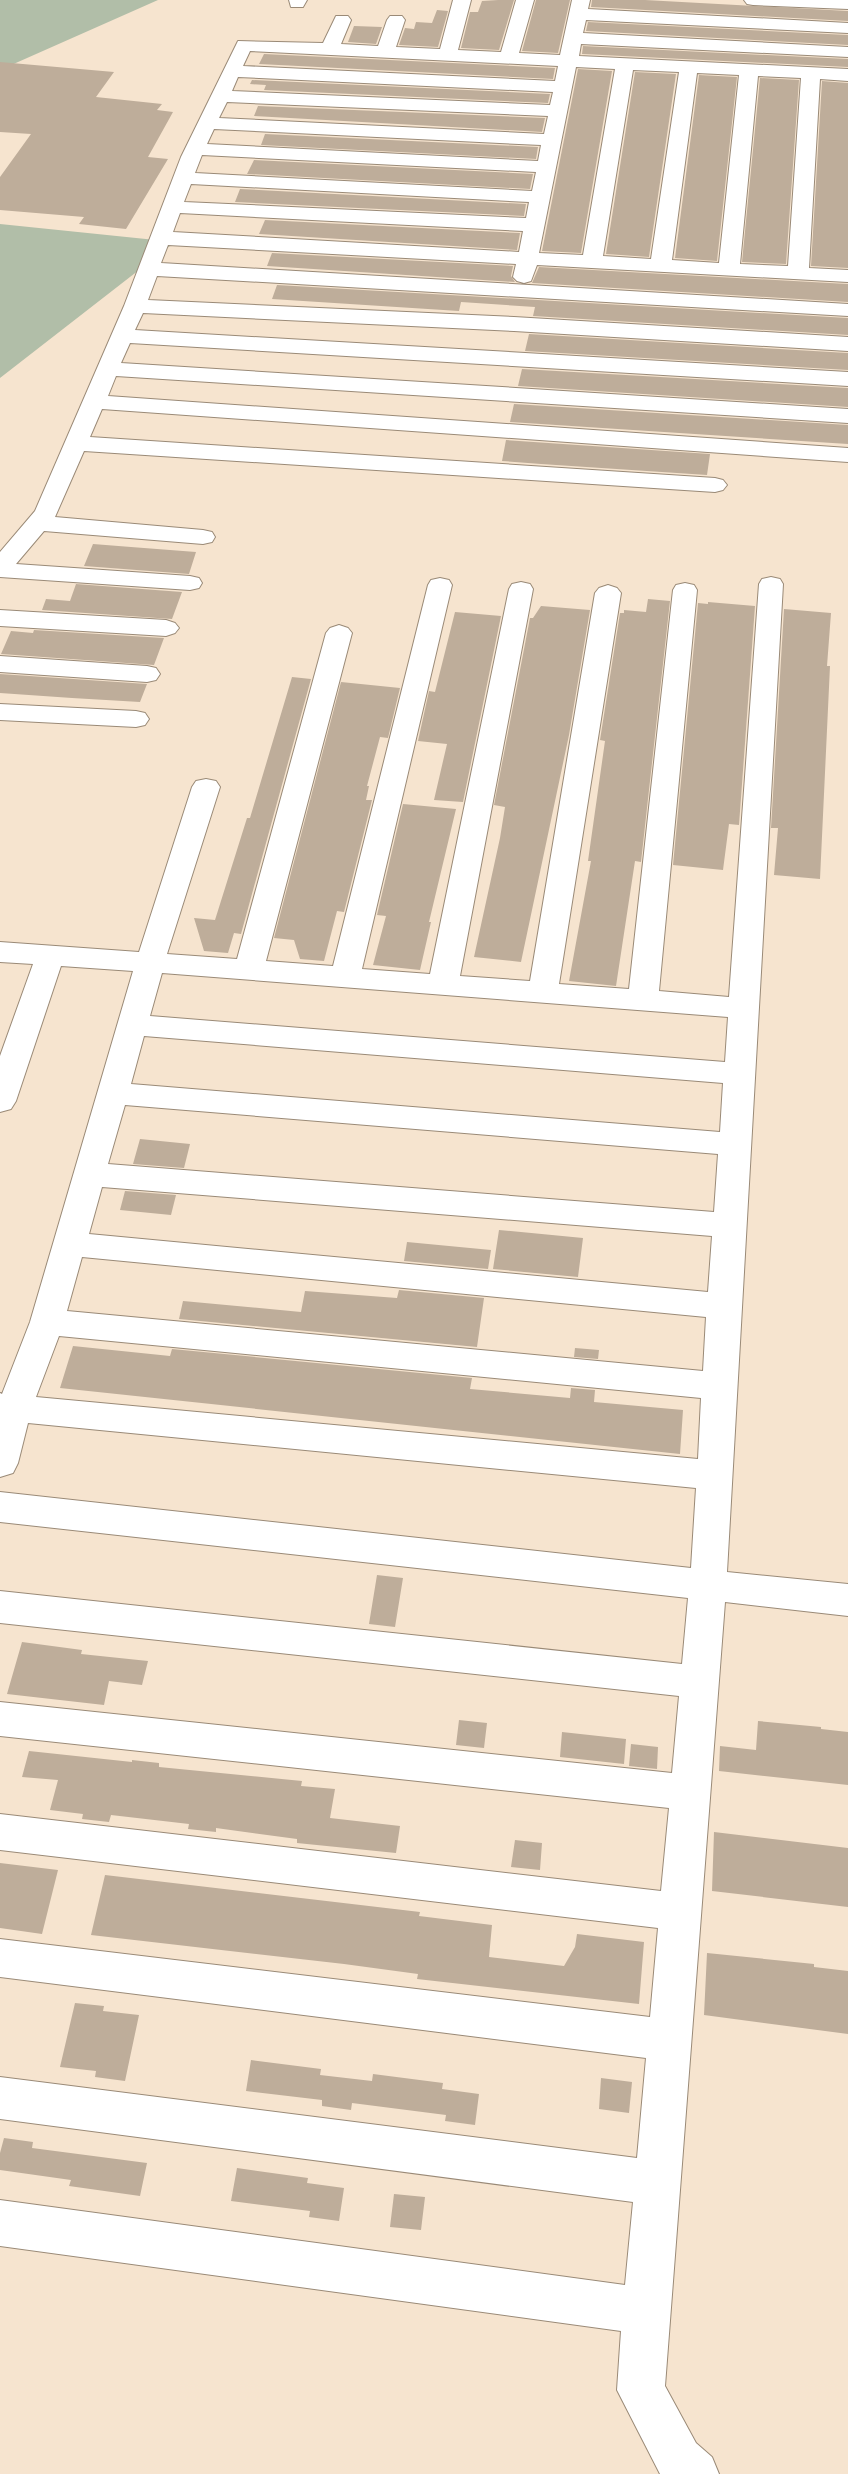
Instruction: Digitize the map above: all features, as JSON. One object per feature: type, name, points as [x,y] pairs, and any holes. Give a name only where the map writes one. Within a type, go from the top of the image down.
[{"type":"street","points":[[448,55],[462,0]]},
{"type":"street","points":[[509,58],[525,0]]},
{"type":"street","points":[[753,0],[848,4]]},
{"type":"street","points":[[484,470],[579,7],[848,28]]},
{"type":"street","points":[[330,50],[342,20]]},
{"type":"street","points":[[385,52],[396,20]]},
{"type":"street","points":[[573,38],[848,52]]},
{"type":"street","points":[[0,568],[46,513],[135,306],[195,149],[244,45],[848,75]]},
{"type":"street","points":[[592,261],[625,64]]},
{"type":"street","points":[[661,265],[689,67]]},
{"type":"street","points":[[729,269],[749,70]]},
{"type":"street","points":[[232,71],[563,87]]},
{"type":"street","points":[[798,273],[811,74]]},
{"type":"street","points":[[220,96],[558,111]]},
{"type":"street","points":[[207,123],[552,140]]},
{"type":"street","points":[[195,149],[547,166]]},
{"type":"street","points":[[183,178],[540,197]]},
{"type":"street","points":[[172,207],[535,225]]},
{"type":"street","points":[[160,238],[848,276]]},
{"type":"street","points":[[149,269],[848,310]]},
{"type":"street","points":[[135,306],[514,324],[848,344]]},
{"type":"street","points":[[122,336],[848,379]]},
{"type":"street","points":[[108,369],[848,416]]},
{"type":"street","points":[[94,402],[848,455]]},
{"type":"street","points":[[76,443],[715,485]]},
{"type":"street","points":[[37,523],[203,537]]},
{"type":"street","points":[[0,568],[190,583]]},
{"type":"street","points":[[695,2474],[679,2460],[641,2390],[645,2312],[708,1585],[771,584]]},
{"type":"street","points":[[345,977],[440,585]]},
{"type":"street","points":[[443,984],[521,589]]},
{"type":"street","points":[[643,1000],[686,590]]},
{"type":"street","points":[[543,992],[608,593]]},
{"type":"street","points":[[0,618],[166,628]]},
{"type":"street","points":[[249,970],[339,633]]},
{"type":"street","points":[[0,664],[147,674]]},
{"type":"street","points":[[0,712],[136,719]]},
{"type":"street","points":[[0,1463],[7,1408],[47,1322],[150,962],[206,787]]},
{"type":"street","points":[[0,952],[744,1008]]},
{"type":"street","points":[[0,1101],[50,956]]},
{"type":"street","points":[[132,1025],[740,1074]]},
{"type":"street","points":[[113,1093],[735,1144]]},
{"type":"street","points":[[89,1174],[730,1225]]},
{"type":"street","points":[[70,1244],[724,1306]]},
{"type":"street","points":[[47,1322],[719,1386]]},
{"type":"street","points":[[7,1408],[715,1475]]},
{"type":"street","points":[[0,1507],[848,1600]]},
{"type":"street","points":[[0,1607],[699,1682]]},
{"type":"street","points":[[0,1719],[690,1793]]},
{"type":"street","points":[[0,1832],[680,1912]]},
{"type":"street","points":[[0,1958],[669,2040]]},
{"type":"street","points":[[0,2098],[656,2183]]},
{"type":"street","points":[[0,2223],[645,2312]]},
{"type":"green space","points":[[0,0],[158,0],[0,70]]},
{"type":"green space","points":[[0,224],[175,242],[0,378]]},
{"type":"building","points":[[514,0],[499,50],[461,48],[470,12],[478,12],[482,1]]},
{"type":"building","points":[[536,0],[570,0],[558,53],[522,51]]},
{"type":"building","points":[[592,0],[645,0],[848,11],[848,21],[591,7]]},
{"type":"building","points":[[437,10],[448,11],[438,47],[399,45],[405,28],[414,29],[416,22],[432,23]]},
{"type":"building","points":[[588,22],[848,35],[848,45],[586,31]]},
{"type":"building","points":[[354,26],[382,27],[376,44],[348,42]]},
{"type":"building","points":[[583,46],[848,59],[848,67],[582,54]]},
{"type":"building","points":[[264,54],[555,68],[553,79],[259,64]]},
{"type":"building","points":[[0,62],[114,72],[96,97],[162,104],[157,110],[173,112],[148,157],[168,159],[126,229],[79,224],[84,217],[0,210],[0,177],[31,134],[0,132]]},
{"type":"building","points":[[578,69],[612,71],[581,253],[542,251]]},
{"type":"building","points":[[635,72],[676,74],[649,257],[606,254]]},
{"type":"building","points":[[699,75],[737,77],[717,261],[675,258]]},
{"type":"building","points":[[760,78],[799,80],[786,264],[742,262]]},
{"type":"building","points":[[252,80],[550,94],[548,103],[264,90],[266,85],[250,84]]},
{"type":"building","points":[[822,81],[848,83],[848,268],[811,266]]},
{"type":"building","points":[[258,106],[545,118],[542,132],[254,116]]},
{"type":"building","points":[[265,134],[538,147],[536,159],[261,145]]},
{"type":"building","points":[[254,160],[533,174],[530,189],[247,174]]},
{"type":"building","points":[[240,189],[526,204],[524,216],[235,202]]},
{"type":"building","points":[[265,220],[520,233],[517,250],[259,234]]},
{"type":"building","points":[[272,253],[513,266],[511,276],[515,282],[267,266]]},
{"type":"building","points":[[539,267],[848,284],[848,302],[532,283]]},
{"type":"building","points":[[277,285],[848,318],[848,335],[533,316],[535,307],[461,302],[459,311],[272,299]]},
{"type":"building","points":[[529,334],[848,353],[848,370],[525,351]]},
{"type":"building","points":[[522,369],[848,388],[848,407],[518,386]]},
{"type":"building","points":[[514,404],[848,425],[848,444],[510,422]]},
{"type":"building","points":[[506,440],[710,454],[707,475],[541,464],[502,461]]},
{"type":"building","points":[[93,544],[196,552],[189,574],[84,566]]},
{"type":"building","points":[[76,584],[182,592],[172,619],[42,610],[46,599],[70,601]]},
{"type":"building","points":[[648,599],[670,601],[641,862],[635,861],[616,986],[569,981],[591,861],[588,861],[605,741],[600,740],[620,613],[624,613],[624,610],[646,612]]},
{"type":"building","points":[[708,602],[755,606],[739,825],[729,824],[723,870],[673,865],[698,603],[708,604]]},
{"type":"building","points":[[541,606],[590,610],[569,735],[521,962],[474,957],[505,807],[494,805],[530,618],[533,618]]},
{"type":"building","points":[[784,609],[831,613],[827,666],[830,666],[820,879],[774,875],[778,828],[771,828]]},
{"type":"building","points":[[455,612],[501,616],[463,802],[434,800],[447,744],[418,741],[429,691],[435,692]]},
{"type":"building","points":[[34,630],[164,638],[154,665],[1,654],[11,631],[33,633]]},
{"type":"building","points":[[0,674],[147,684],[140,702],[72,698],[0,693]]},
{"type":"building","points":[[292,677],[311,679],[241,934],[234,933],[228,953],[204,951],[194,918],[215,920],[247,818],[250,818]]},
{"type":"building","points":[[341,682],[400,688],[388,738],[380,737],[367,786],[369,786],[366,800],[372,800],[344,912],[337,911],[324,961],[300,959],[294,940],[274,938]]},
{"type":"building","points":[[403,804],[456,809],[420,970],[373,965],[386,916],[377,915]]},
{"type":"building","points":[[140,1139],[190,1144],[184,1168],[133,1164]]},
{"type":"building","points":[[125,1191],[176,1195],[171,1215],[120,1210]]},
{"type":"building","points":[[499,1230],[583,1238],[578,1277],[493,1269]]},
{"type":"building","points":[[407,1242],[491,1250],[488,1269],[404,1261]]},
{"type":"building","points":[[399,1290],[484,1298],[477,1347],[179,1319],[183,1301],[301,1312],[305,1291],[397,1298]]},
{"type":"building","points":[[73,1346],[170,1356],[172,1349],[472,1378],[470,1389],[570,1398],[571,1388],[595,1390],[594,1402],[683,1410],[680,1454],[60,1388]]},
{"type":"building","points":[[575,1348],[599,1350],[598,1359],[574,1357]]},
{"type":"building","points":[[377,1575],[403,1578],[395,1627],[369,1624]]},
{"type":"building","points":[[22,1642],[82,1650],[81,1654],[148,1661],[142,1685],[109,1681],[104,1705],[7,1694]]},
{"type":"building","points":[[459,1720],[487,1723],[484,1748],[456,1745]]},
{"type":"building","points":[[758,1721],[848,1732],[848,1785],[719,1771],[720,1746],[756,1750]]},
{"type":"building","points":[[562,1732],[626,1739],[624,1764],[560,1757]]},
{"type":"building","points":[[631,1744],[658,1747],[657,1769],[629,1766]]},
{"type":"building","points":[[29,1751],[159,1763],[159,1767],[302,1781],[301,1786],[335,1789],[330,1818],[400,1826],[396,1853],[297,1843],[297,1839],[216,1828],[216,1832],[188,1829],[189,1824],[111,1815],[109,1822],[82,1819],[83,1814],[50,1810],[58,1780],[22,1777]]},
{"type":"building","points":[[714,1832],[848,1848],[848,1907],[712,1891]]},
{"type":"building","points":[[515,1840],[542,1843],[540,1870],[511,1867]]},
{"type":"building","points":[[0,1863],[58,1870],[42,1934],[0,1928]]},
{"type":"building","points":[[105,1875],[420,1912],[419,1916],[492,1925],[489,1957],[564,1966],[575,1947],[577,1934],[644,1942],[639,2004],[417,1979],[418,1974],[344,1964],[91,1935]]},
{"type":"building","points":[[707,1953],[814,1964],[814,1967],[848,1971],[848,2034],[704,2015]]},
{"type":"building","points":[[75,2003],[104,2006],[103,2011],[139,2015],[125,2081],[95,2077],[96,2071],[60,2067]]},
{"type":"building","points":[[251,2060],[321,2069],[320,2075],[372,2081],[373,2074],[443,2083],[442,2089],[479,2094],[475,2125],[445,2121],[446,2115],[352,2103],[351,2110],[322,2106],[322,2100],[246,2091]]},
{"type":"building","points":[[601,2078],[632,2082],[629,2113],[599,2109]]},
{"type":"building","points":[[4,2138],[33,2142],[32,2148],[147,2163],[140,2196],[69,2186],[71,2180],[0,2170],[0,2153]]},
{"type":"building","points":[[237,2168],[308,2178],[307,2183],[344,2188],[339,2221],[309,2217],[310,2211],[231,2201]]},
{"type":"building","points":[[394,2194],[425,2197],[421,2230],[390,2227]]}]
